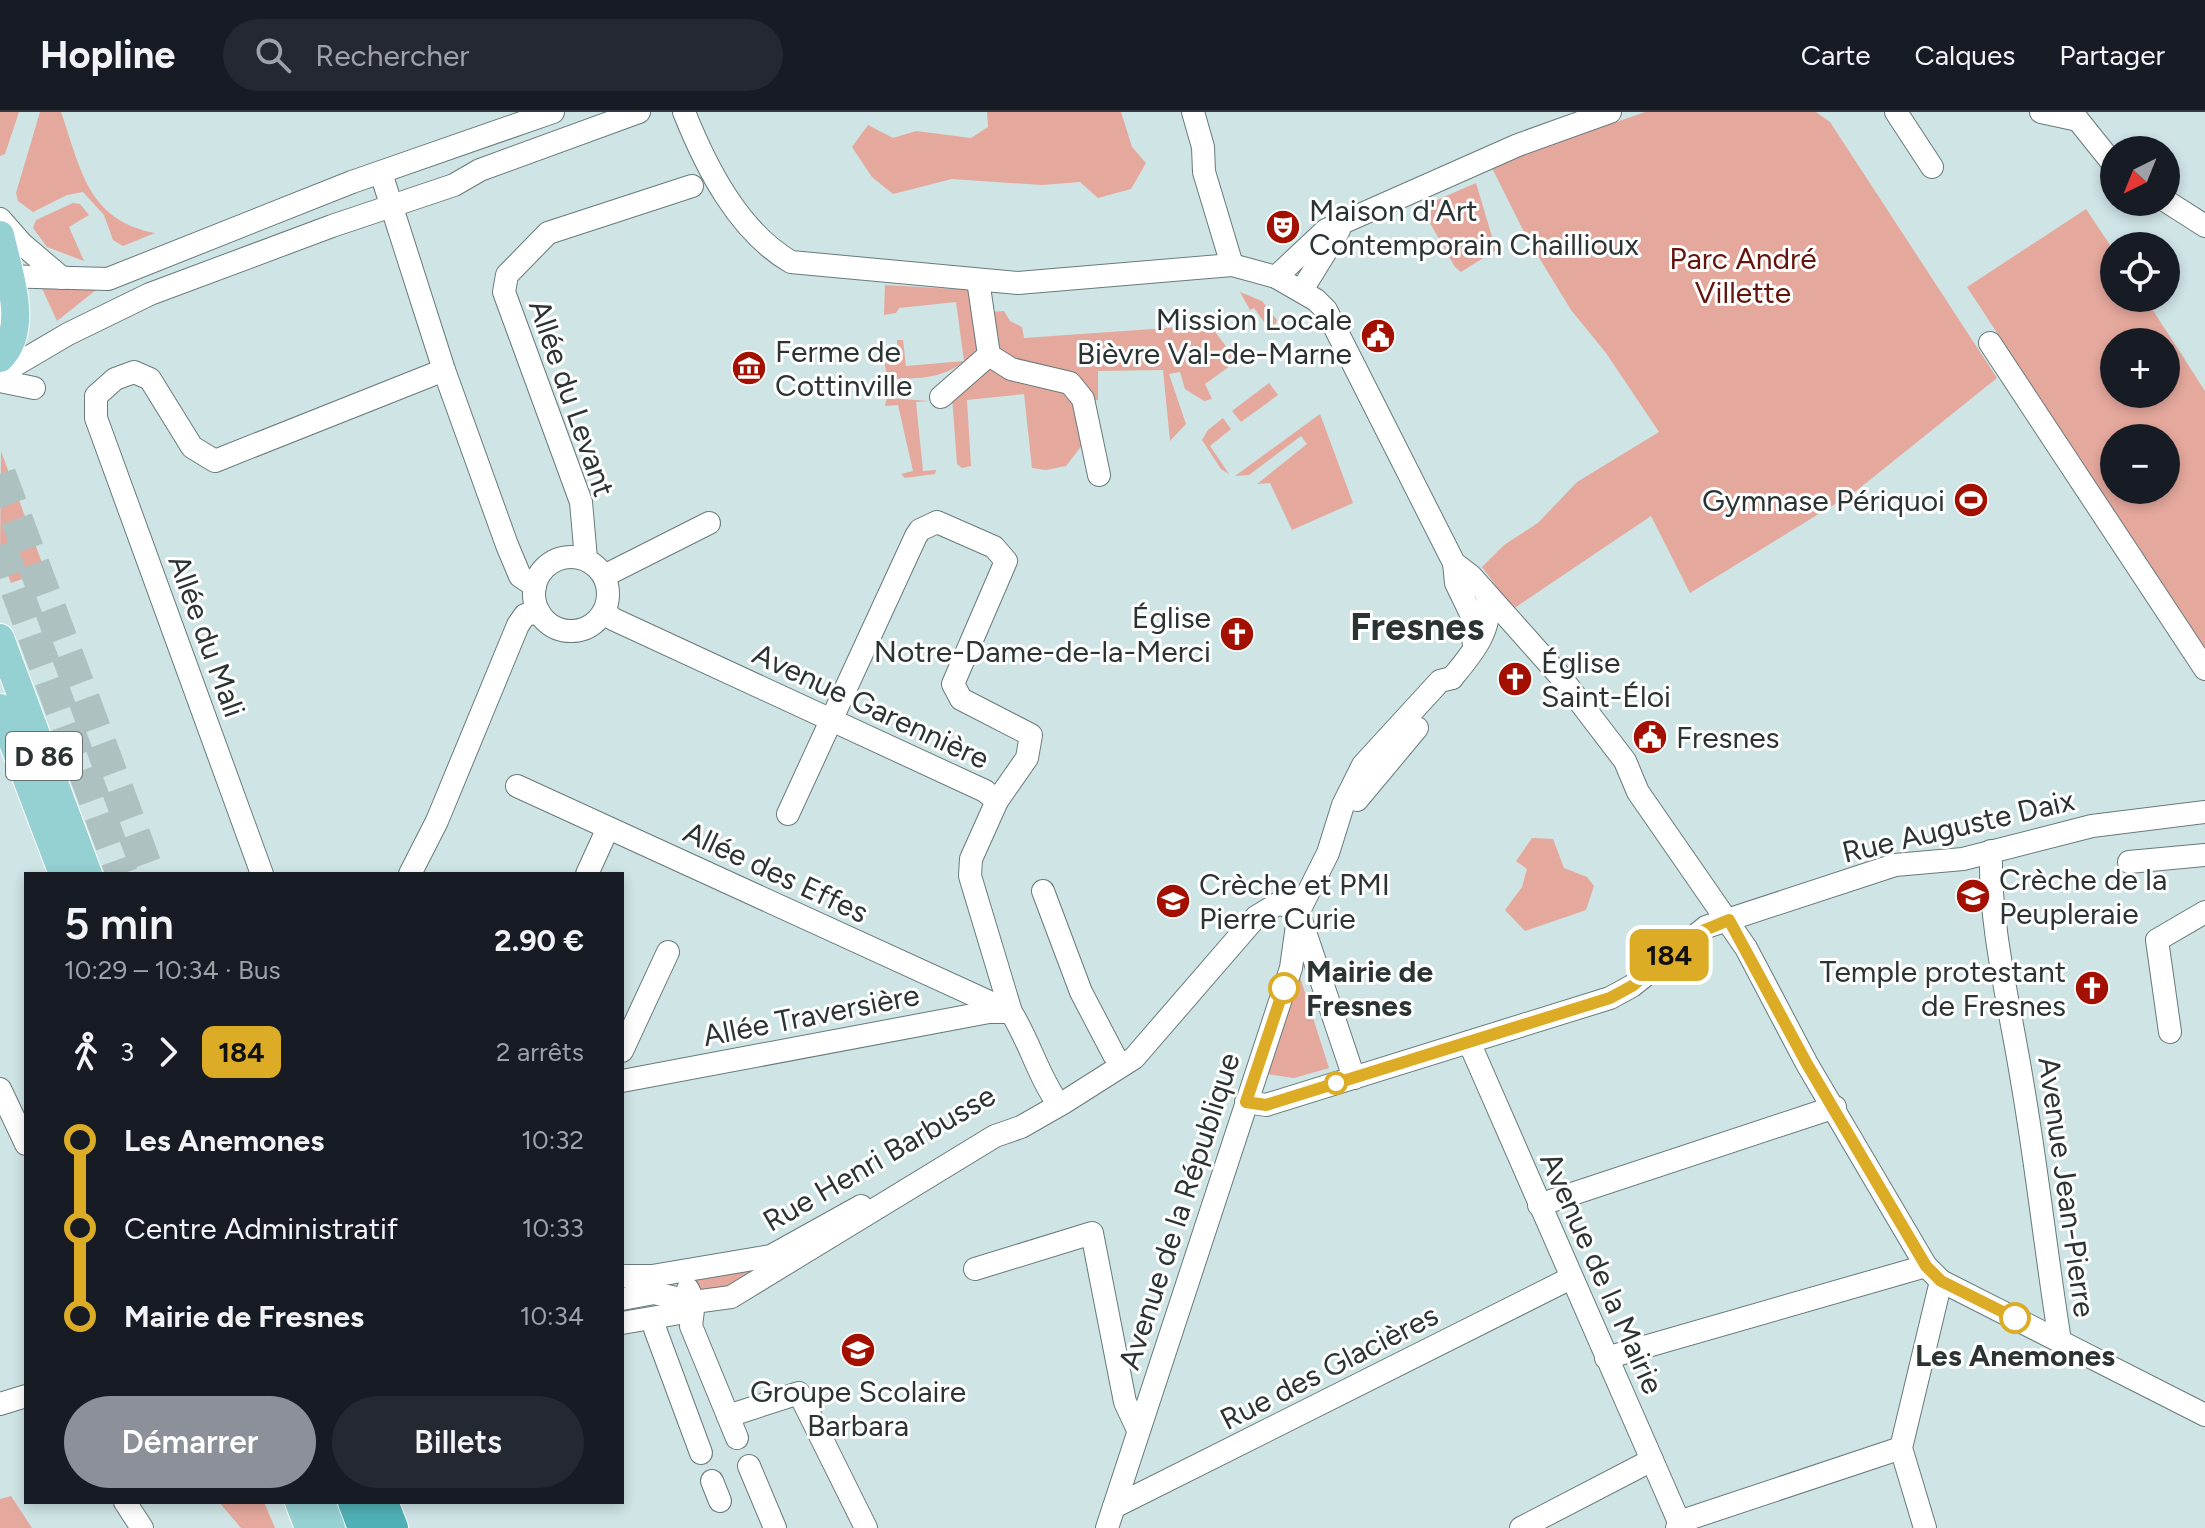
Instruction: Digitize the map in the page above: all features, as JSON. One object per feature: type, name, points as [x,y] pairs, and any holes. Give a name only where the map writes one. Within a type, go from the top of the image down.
[{"type":"highway","points":[[355,1504],[364,1528]]},
{"type":"highway","points":[[383,1504],[392,1528]]},
{"type":"main road","points":[[0,235],[4,276],[16,326],[9,349],[0,358]]},
{"type":"main road","name":"D 86","points":[[0,638],[87,872]]},
{"type":"main road","name":"D 86","points":[[0,708],[62,872]]},
{"type":"main road","points":[[300,1504],[309,1528]]},
{"type":"main road","points":[[322,1504],[331,1528]]},
{"type":"street","points":[[4,276],[108,279],[381,173],[553,112]]},
{"type":"street","points":[[0,374],[91,322],[150,294],[454,185],[480,170],[639,112]]},
{"type":"street","points":[[684,112],[702,156],[725,192],[754,232],[791,262],[1018,283],[1232,265],[1276,277],[1302,290],[1326,310],[1454,563],[1456,583],[1471,614],[1486,629],[1560,676],[1625,761],[1638,792],[1729,920],[1807,1064],[1934,1273],[2205,1415]]},
{"type":"street","points":[[1193,112],[1203,147],[1204,172],[1232,265]]},
{"type":"street","points":[[1896,112],[1932,167]]},
{"type":"street","points":[[2041,112],[2048,116],[2082,116],[2100,144]]},
{"type":"street","points":[[1276,277],[1326,230],[1518,145],[1597,114]]},
{"type":"street","points":[[381,173],[444,370],[520,576],[535,586]]},
{"type":"street","name":"Allée du Levant","points":[[586,559],[581,502],[504,292],[507,275],[548,233],[692,186]]},
{"type":"street","points":[[2180,210],[2205,226]]},
{"type":"street","points":[[0,219],[22,244],[62,278]]},
{"type":"street","points":[[1302,290],[1346,220]]},
{"type":"street","points":[[978,280],[989,355],[1011,369],[1070,383],[1083,399],[1099,475]]},
{"type":"street","points":[[1990,343],[2205,669]]},
{"type":"street","points":[[941,397],[989,355]]},
{"type":"street","name":"Allée du Mali","points":[[261,872],[96,418],[96,396],[115,379],[134,372],[150,379],[192,447],[215,461],[444,370]]},
{"type":"street","points":[[0,381],[34,388]]},
{"type":"street","points":[[604,576],[709,523]]},
{"type":"street","points":[[788,814],[916,536],[929,525],[949,524],[994,547],[1006,561],[953,684],[961,699],[1031,735],[1027,758],[997,801]]},
{"type":"street","points":[[560,558],[586,559],[604,576],[608,599],[604,611],[594,623],[580,630],[564,630],[549,624],[539,612],[535,586],[548,564],[560,558]]},
{"type":"street","points":[[1454,563],[1471,576],[1487,598],[1486,629]]},
{"type":"street","name":"Avenue Garennière","points":[[604,611],[613,619],[985,791],[997,801],[970,867],[1011,1012],[1055,1100]]},
{"type":"street","points":[[417,869],[518,625],[525,615],[539,612]]},
{"type":"street","name":"Avenue de la République","points":[[1110,1517],[1291,968],[1299,911],[1341,819],[1451,690],[1452,678],[1486,629]]},
{"type":"street","name":"Allée des Effes","points":[[517,786],[1011,1012]]},
{"type":"street","name":"Rue Auguste Daix","points":[[1246,1102],[1266,1105],[1610,998],[1632,986],[1695,934],[1895,865],[1963,859],[2092,826],[2205,812]]},
{"type":"street","points":[[588,872],[608,828]]},
{"type":"street","name":"Avenue Jean-Pierre","points":[[1991,851],[2000,950],[2044,1211],[2060,1341]]},
{"type":"street","points":[[2129,862],[2205,855]]},
{"type":"street","points":[[1043,891],[1081,992],[1114,1055]]},
{"type":"street","name":"Rue Henri Barbusse","points":[[624,1298],[670,1280],[783,1251],[1134,1058],[1145,1041],[1256,917],[1279,903],[1299,911]]},
{"type":"street","points":[[1299,911],[1354,1078]]},
{"type":"street","points":[[2170,1032],[2157,940],[2205,912]]},
{"type":"street","points":[[624,1047],[668,952]]},
{"type":"street","name":"Allée Traversière","points":[[624,1081],[989,1012],[1011,1012]]},
{"type":"street","name":"Rue Henri Barbusse","points":[[624,1323],[680,1313],[694,1302],[731,1297],[1055,1100],[1114,1055],[1145,1041]]},
{"type":"street","name":"Avenue de la Mairie","points":[[1469,1042],[1678,1525]]},
{"type":"street","points":[[0,1089],[24,1140]]},
{"type":"street","points":[[1539,1205],[1835,1107]]},
{"type":"street","points":[[975,1269],[1092,1233],[1125,1402],[1138,1430]]},
{"type":"street","points":[[1606,1358],[1934,1273]]},
{"type":"street","points":[[1925,1528],[1901,1448],[1934,1273]]},
{"type":"street","name":"Rue des Glacières","points":[[1110,1517],[1571,1278]]},
{"type":"street","name":"Rue Henri Barbusse","points":[[627,1279],[670,1280]]},
{"type":"street","points":[[670,1280],[694,1302],[691,1326],[737,1438]]},
{"type":"street","points":[[655,1329],[701,1453]]},
{"type":"street","points":[[728,1416],[799,1393],[866,1528]]},
{"type":"street","points":[[0,1404],[24,1397]]},
{"type":"street","points":[[1678,1525],[1901,1448]]},
{"type":"street","points":[[1521,1528],[1652,1460]]},
{"type":"street","points":[[749,1466],[775,1528]]},
{"type":"street","points":[[126,1504],[142,1528]]},
{"type":"green space","points":[[0,112],[19,112],[5,154],[0,156]]},
{"type":"green space","points":[[40,112],[61,112],[82,172],[101,204],[114,217],[155,233],[123,246],[113,240],[104,215],[83,192],[67,195],[33,212],[18,201],[16,193]]},
{"type":"green space","points":[[987,112],[1121,112],[1132,147],[1146,163],[1131,189],[1098,198],[1080,182],[1042,185],[952,179],[893,194],[872,177],[852,147],[868,125],[893,138],[916,131],[971,138],[988,127]]},
{"type":"green space","name":"Parc André Villette","points":[[1645,112],[1816,112],[1830,122],[1997,378],[1856,491],[1690,593],[1651,516],[1513,609],[1482,567],[1504,545],[1538,523],[1577,482],[1659,432],[1606,353],[1571,310],[1527,238],[1491,166]]},
{"type":"green space","points":[[1476,183],[1496,250],[1461,272],[1455,267],[1421,207]]},
{"type":"green space","points":[[73,203],[80,204],[89,215],[69,227],[84,261],[47,247],[33,228],[36,220]]},
{"type":"green space","points":[[2086,209],[2101,232],[2100,312],[2154,312],[2164,328],[2100,328],[2100,408],[2180,408],[2180,352],[2205,391],[2205,650],[2109,504],[2180,504],[2180,424],[2100,424],[2100,490],[1967,287]]},
{"type":"green space","points":[[885,285],[972,290],[980,349],[968,359],[957,366],[937,375],[888,379],[884,361],[898,359],[897,340],[903,340],[906,366],[964,361],[956,302],[899,308],[896,313],[884,315]]},
{"type":"green space","points":[[41,286],[101,286],[57,321]]},
{"type":"green space","points":[[1240,292],[1262,301],[1277,320],[1272,333],[1254,308],[1250,310]]},
{"type":"green space","points":[[1004,311],[1010,321],[1022,327],[1024,338],[1210,325],[1237,361],[1205,384],[1212,399],[1204,401],[1185,389],[1180,372],[1169,374],[1186,424],[1170,441],[1163,370],[1098,371],[1098,400],[1089,400],[1037,370],[1000,354],[989,312]]},
{"type":"green space","points":[[1000,369],[1072,392],[1083,444],[1066,466],[1046,470],[1032,468],[1024,394],[967,400],[971,466],[962,468],[957,464],[952,397],[988,370]]},
{"type":"green space","points":[[1269,383],[1278,395],[1241,422],[1232,411]]},
{"type":"green space","points":[[887,398],[929,401],[916,402],[923,471],[936,470],[935,474],[905,478],[901,474],[913,471],[898,405],[885,406]]},
{"type":"green space","points":[[1320,414],[1353,503],[1292,530],[1270,483],[1257,484],[1307,444],[1301,436],[1249,475],[1235,476]]},
{"type":"green space","points":[[1223,418],[1231,429],[1210,446],[1229,474],[1221,469],[1202,440],[1208,430]]},
{"type":"green space","points":[[1,451],[45,571],[11,583],[0,554]]},
{"type":"green space","points":[[1532,838],[1553,839],[1564,868],[1587,877],[1594,886],[1586,910],[1525,931],[1505,910],[1522,887],[1527,869],[1516,861]]},
{"type":"green space","points":[[1299,974],[1329,1068],[1294,1078],[1267,1074]]},
{"type":"green space","points":[[777,1260],[735,1290],[696,1294],[691,1276]]},
{"type":"green space","points":[[11,1496],[32,1528],[0,1528],[0,1499]]},
{"type":"green space","points":[[221,1504],[265,1504],[275,1528],[241,1528]]},
{"type":"tunnel","points":[[0,474],[148,872]]},
{"type":"tunnel","points":[[0,545],[121,872]]},
{"type":"bus line","name":"184","points":[[1284,988],[1246,1102],[1266,1105],[1488,1035],[1579,1010],[1632,986],[1695,934],[1729,920],[1807,1064],[1926,1266],[1941,1281],[2015,1318]]},
{"type":"place","name":"Maison d'Art Contemporain Chaillioux","points":[[1283,227]]},
{"type":"place","name":"Mission Locale Bièvre Val-de-Marne","points":[[1378,336]]},
{"type":"place","name":"Ferme de Cottinville","points":[[749,368]]},
{"type":"place","name":"Gymnase Périquoi","points":[[1971,500]]},
{"type":"place","name":"Église Notre-Dame-de-la-Merci","points":[[1237,634]]},
{"type":"place","name":"Église Saint-Éloi","points":[[1515,679]]},
{"type":"place","name":"Fresnes","points":[[1650,737]]},
{"type":"place","name":"Crèche de la Peupleraie","points":[[1973,896]]},
{"type":"place","name":"Crèche et PMI Pierre Curie","points":[[1173,901]]},
{"type":"place","name":"Mairie de Fresnes","points":[[1284,988]]},
{"type":"place","name":"Temple protestant de Fresnes","points":[[2092,988]]},
{"type":"place","name":"Les Anemones","points":[[2015,1318]]},
{"type":"place","name":"Groupe Scolaire Barbara","points":[[858,1350]]},
{"type":"district","name":"Fresnes","points":[[1417,627]]}]
